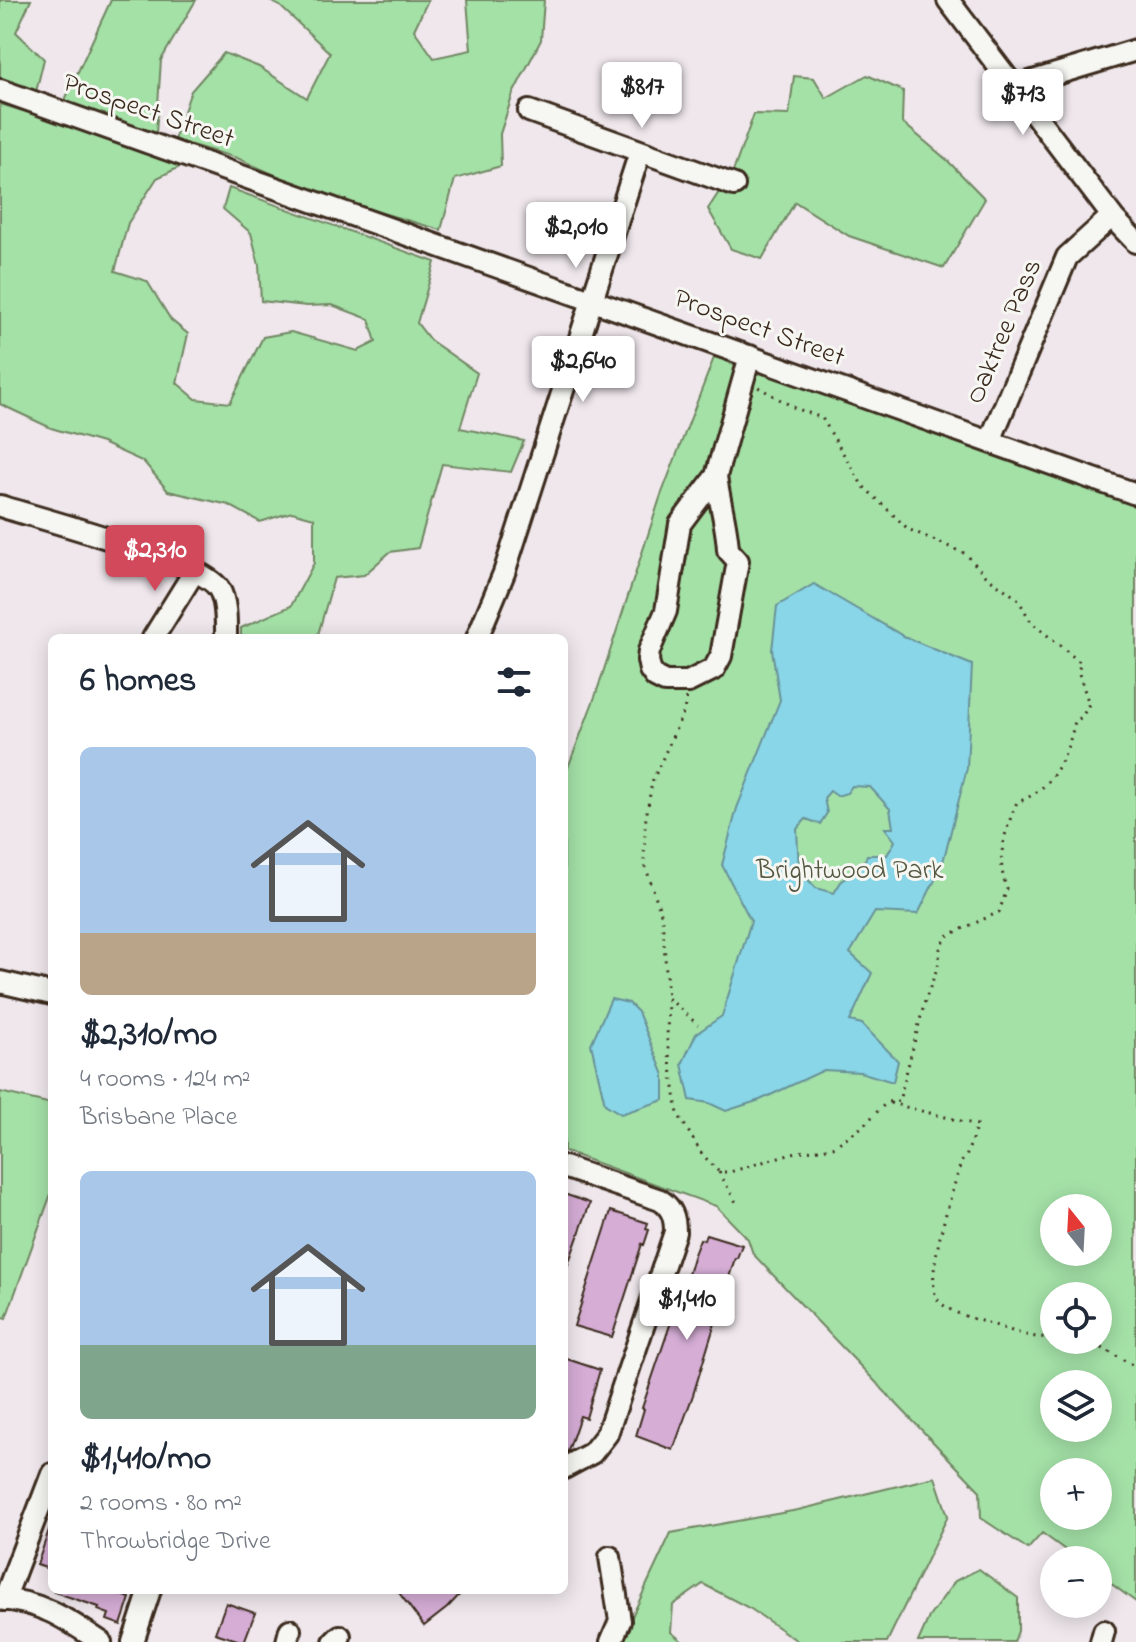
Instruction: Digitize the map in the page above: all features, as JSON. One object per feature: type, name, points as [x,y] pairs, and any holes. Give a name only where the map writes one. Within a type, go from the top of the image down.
[{"type":"street","points":[[948,0],[1112,216],[1136,242]]},
{"type":"street","points":[[1013,87],[1136,50]]},
{"type":"street","name":"Prospect Street","points":[[0,90],[1136,494]]},
{"type":"street","points":[[532,112],[734,185]]},
{"type":"street","points":[[479,634],[504,573],[640,152]]},
{"type":"street","name":"Oaktree Pass","points":[[990,441],[1067,257],[1112,216]]},
{"type":"street","points":[[716,476],[728,550],[738,561],[721,656],[714,669],[688,682],[665,682],[650,670],[649,651],[666,611],[680,524],[716,476],[750,356]]},
{"type":"street","points":[[0,506],[164,557],[211,581],[220,590],[226,634]]},
{"type":"street","points":[[155,634],[194,572]]},
{"type":"street","points":[[0,982],[48,987]]},
{"type":"street","points":[[568,1168],[660,1200],[673,1213],[675,1232],[607,1434],[592,1453],[568,1466]]},
{"type":"street","points":[[48,1484],[2,1600],[24,1602],[54,1611],[101,1642]]},
{"type":"street","points":[[610,1557],[620,1621],[611,1642]]},
{"type":"street","points":[[133,1642],[149,1594]]},
{"type":"path","points":[[719,1172],[730,1172],[792,1153],[833,1147],[862,1127],[887,1102],[899,1101],[925,1001],[939,963],[940,949],[947,936],[999,912],[1007,889],[1003,878],[1003,834],[1017,802],[1029,798],[1053,778],[1072,737],[1075,721],[1082,717],[1089,704],[1078,671],[1081,663],[1031,622],[1018,599],[985,575],[966,554],[908,529],[862,485],[822,418],[795,408],[743,379]]},
{"type":"path","points":[[688,682],[684,711],[652,782],[645,824],[644,862],[662,916],[668,998],[667,1041],[678,1114],[702,1154],[719,1172],[737,1204]]},
{"type":"path","points":[[668,998],[698,1025]]},
{"type":"path","points":[[887,1102],[977,1125],[966,1157],[961,1162],[941,1229],[933,1285],[936,1299],[944,1306],[976,1319],[1040,1336]]},
{"type":"path","points":[[1112,1354],[1136,1367]]},
{"type":"green space","points":[[0,0],[31,0],[16,32],[44,59],[36,92],[0,80]]},
{"type":"green space","points":[[111,0],[196,0],[161,60],[156,134],[64,102]]},
{"type":"green space","points":[[268,0],[428,0],[414,30],[434,58],[471,50],[467,0],[544,0],[541,40],[513,94],[500,134],[501,166],[455,179],[441,230],[320,195],[237,158],[174,140],[191,91],[224,53],[259,67],[307,98],[330,53],[280,6]]},
{"type":"green space","points":[[867,75],[903,91],[902,122],[947,160],[985,199],[944,268],[849,236],[795,202],[762,259],[731,249],[708,209],[734,169],[754,114],[789,115],[794,76],[814,78],[826,98]]},
{"type":"green space","points":[[0,104],[190,162],[157,178],[128,223],[115,271],[147,281],[171,320],[188,334],[177,383],[196,399],[230,403],[263,337],[291,332],[358,351],[376,342],[369,319],[332,305],[307,306],[261,301],[259,265],[251,233],[223,209],[229,188],[435,262],[417,323],[430,340],[477,373],[460,428],[524,441],[511,472],[442,464],[418,548],[390,552],[364,575],[334,578],[318,634],[241,634],[241,628],[291,606],[314,563],[314,518],[292,512],[260,522],[229,505],[168,491],[144,462],[102,443],[51,428],[0,404]]},
{"type":"green space","name":"Brightwood Park","points":[[715,355],[1136,504],[1136,1602],[1112,1584],[1112,1546],[1060,1546],[1042,1533],[1028,1549],[981,1518],[980,1491],[753,1254],[748,1239],[716,1206],[568,1152],[568,768],[596,694],[660,498]]},
{"type":"green space","points":[[0,1092],[48,1103],[48,1202],[6,1318],[0,1316]]},
{"type":"green space","points":[[935,1477],[948,1516],[887,1642],[799,1642],[751,1609],[703,1584],[673,1605],[671,1632],[683,1642],[620,1642],[671,1533],[798,1510]]},
{"type":"green space","points":[[979,1569],[1018,1598],[1018,1631],[1014,1642],[918,1642],[929,1617],[955,1581]]},
{"type":"water","points":[[814,584],[905,637],[972,665],[967,768],[942,866],[918,914],[875,912],[850,953],[872,973],[850,1021],[862,1024],[898,1061],[893,1082],[860,1072],[824,1070],[760,1100],[726,1111],[709,1103],[690,1100],[682,1064],[696,1034],[722,1016],[751,921],[722,865],[737,808],[780,700],[772,650],[777,606]],"holes":[[[852,786],[870,787],[890,809],[893,828],[885,828],[895,841],[887,855],[867,855],[834,893],[816,888],[799,870],[797,829],[806,819],[820,824],[827,813],[824,798],[830,791],[837,796],[847,793]]]},
{"type":"water","points":[[611,999],[629,1003],[638,1012],[664,1075],[664,1100],[621,1114],[605,1104],[591,1044]]},
{"type":"building","points":[[568,1195],[590,1203],[568,1264]]},
{"type":"building","points":[[611,1211],[648,1223],[646,1229],[649,1230],[612,1337],[574,1326]]},
{"type":"building","points":[[706,1234],[742,1245],[735,1258],[673,1450],[636,1436],[642,1408],[672,1319],[675,1320],[693,1257],[700,1239],[704,1240]]},
{"type":"building","points":[[568,1359],[600,1370],[586,1418],[580,1416],[568,1451]]},
{"type":"building","points":[[48,1533],[48,1569],[37,1565]]},
{"type":"building","points":[[60,1594],[118,1594],[130,1598],[121,1625],[107,1620],[109,1614],[98,1610],[99,1607]]},
{"type":"building","points":[[400,1594],[460,1594],[447,1608],[424,1626]]},
{"type":"building","points":[[226,1603],[255,1613],[244,1642],[215,1633]]}]
